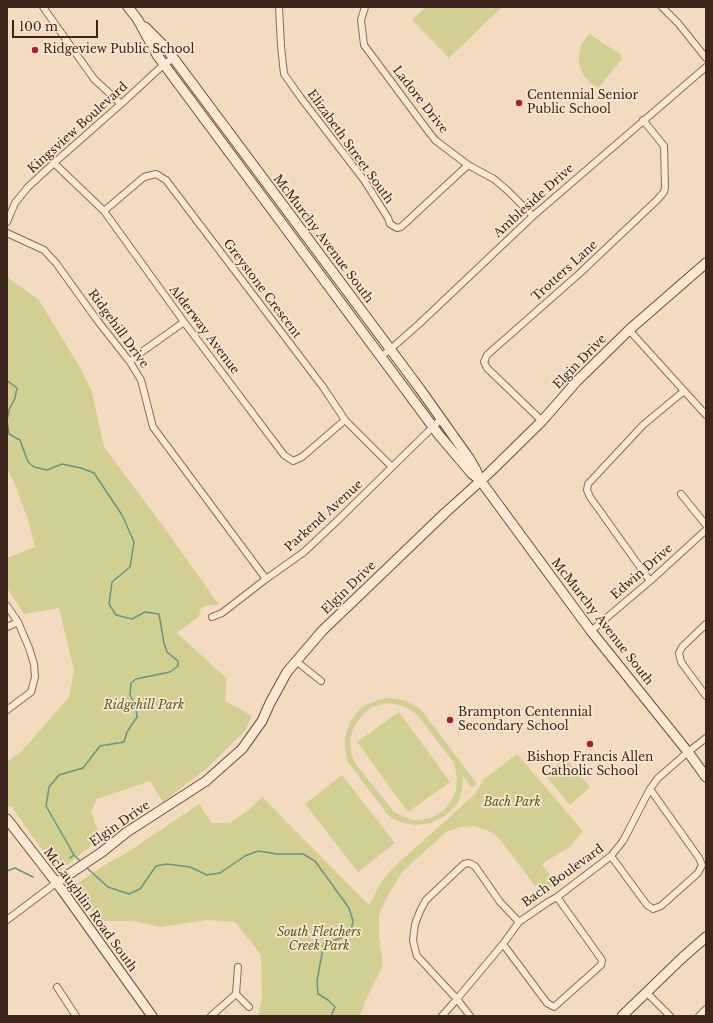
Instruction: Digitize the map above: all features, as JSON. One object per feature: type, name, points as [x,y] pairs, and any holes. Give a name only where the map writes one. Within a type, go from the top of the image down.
[{"type":"street","points":[[43,7],[94,79],[121,104]]},
{"type":"street","name":"McMurchy Avenue South","points":[[128,7],[138,20],[164,46],[441,419],[476,470],[480,480],[591,631],[688,752],[706,777]]},
{"type":"street","name":"Elizabeth Street South","points":[[279,7],[284,74],[364,180],[388,218],[390,224],[397,228],[401,227],[468,166]]},
{"type":"street","name":"Ladore Drive","points":[[365,7],[361,20],[364,45],[425,127],[436,140],[468,166],[494,179],[533,216]]},
{"type":"street","points":[[662,7],[678,23],[706,58]]},
{"type":"street","name":"McMurchy Avenue South","points":[[138,20],[155,54],[434,427],[472,474],[480,480]]},
{"type":"street","name":"Kingsview Boulevard","points":[[7,222],[15,203],[28,188],[54,163],[173,58]]},
{"type":"street","name":"Ambleside Drive","points":[[382,356],[419,324],[533,216],[706,67]]},
{"type":"street","name":"Trotters Lane","points":[[542,421],[487,368],[484,362],[487,355],[580,273],[664,192],[664,146],[643,120]]},
{"type":"street","name":"Alderway Avenue","points":[[54,163],[104,212],[284,455],[293,461],[302,457],[345,420]]},
{"type":"street","name":"Greystone Crescent","points":[[104,212],[144,177],[156,174],[166,180],[323,387],[345,420],[392,467]]},
{"type":"street","name":"Ridgehill Drive","points":[[7,233],[44,250],[56,263],[97,320],[130,362],[140,380],[153,427],[266,579]]},
{"type":"street","name":"Elgin Drive","points":[[7,920],[127,832],[206,781],[242,749],[262,721],[287,672],[322,631],[445,512],[487,475],[542,421],[577,381],[629,330],[706,263]]},
{"type":"street","points":[[130,362],[136,356],[184,322]]},
{"type":"street","points":[[629,330],[706,415]]},
{"type":"street","points":[[650,581],[590,497],[587,490],[588,484],[643,425],[684,391]]},
{"type":"street","name":"Parkend Avenue","points":[[212,617],[222,613],[304,552],[441,419]]},
{"type":"street","points":[[681,494],[706,525]]},
{"type":"street","name":"Edwin Drive","points":[[591,631],[650,581],[706,530]]},
{"type":"street","points":[[7,606],[18,622],[34,664],[35,677],[31,692],[7,710]]},
{"type":"street","points":[[7,627],[18,622]]},
{"type":"street","points":[[706,624],[682,647],[679,653],[681,662],[706,696]]},
{"type":"street","points":[[296,661],[321,680]]},
{"type":"street","name":"Bach Boulevard","points":[[442,1016],[503,944],[519,922],[557,897],[611,856],[623,840],[650,789],[658,778],[706,738]]},
{"type":"street","points":[[611,856],[647,905],[654,909],[661,906],[698,873],[702,865],[700,858],[650,789]]},
{"type":"street","name":"McLaughlin Road South","points":[[7,819],[56,883],[152,1016]]},
{"type":"street","points":[[470,1016],[457,999],[417,956],[413,940],[415,924],[420,911],[426,900],[464,864],[469,863],[475,866],[500,902],[519,922]]},
{"type":"street","points":[[503,944],[547,1003],[554,1007],[601,966],[602,960],[557,897]]},
{"type":"street","points":[[622,1016],[706,937]]},
{"type":"street","points":[[211,1016],[236,994],[238,967]]},
{"type":"street","points":[[57,987],[76,1016]]},
{"type":"street","points":[[647,993],[670,1016]]},
{"type":"street","points":[[236,994],[249,1007]]},
{"type":"street","points":[[699,1016],[706,1009]]},
{"type":"green space","points":[[426,7],[502,7],[449,58],[412,20]]},
{"type":"green space","points":[[589,34],[620,54],[622,59],[598,88],[589,82],[583,74],[579,64],[579,53],[582,43]]},
{"type":"green space","name":"Ridgehill Park","points":[[7,277],[39,300],[82,371],[92,392],[104,447],[219,605],[208,605],[201,608],[199,616],[177,633],[226,678],[225,701],[252,716],[245,731],[207,768],[163,802],[150,781],[97,799],[91,812],[101,838],[58,872],[11,806],[9,807],[7,804],[7,762],[22,751],[69,697],[74,670],[59,608],[24,614],[7,588],[7,558],[35,547],[28,520],[14,482],[7,469]]},
{"type":"green space","points":[[388,698],[403,700],[418,707],[477,784],[472,788],[463,776],[462,792],[457,804],[445,816],[431,823],[415,825],[393,819],[387,814],[347,761],[345,737],[350,722],[360,709],[380,699]],"holes":[[[389,703],[400,705],[411,710],[419,717],[454,763],[457,777],[456,790],[446,808],[431,818],[415,820],[394,812],[355,763],[351,752],[350,740],[353,729],[359,719],[367,711],[372,707],[383,704]]]},
{"type":"green space","points":[[399,712],[450,782],[408,812],[357,742]]},
{"type":"green space","name":"South Fletchers Creek Park","points":[[517,754],[583,831],[571,846],[542,864],[557,885],[542,895],[497,836],[487,830],[473,826],[460,827],[446,832],[402,872],[387,897],[379,915],[379,937],[383,965],[367,997],[360,1016],[258,1016],[262,999],[261,955],[235,922],[207,920],[161,927],[133,921],[99,921],[72,887],[108,863],[125,854],[199,804],[212,823],[230,823],[251,808],[262,797],[369,905],[382,881],[393,868],[475,794],[483,780]]},
{"type":"green space","points":[[565,758],[590,787],[570,805],[545,775]]},
{"type":"green space","points":[[342,775],[395,843],[358,872],[305,804]]},
{"type":"waterway","points":[[7,381],[17,388],[15,398],[9,410],[7,421],[9,434],[20,440],[28,462],[34,467],[47,470],[62,464],[81,468],[94,473],[122,515],[134,542],[130,567],[112,582],[109,604],[116,615],[132,619],[145,612],[159,614],[167,652],[178,661],[178,666],[170,672],[136,679],[131,683],[130,695],[136,707],[137,717],[127,732],[124,742],[100,746],[83,768],[59,775],[49,787],[46,806],[74,855],[81,862]]},
{"type":"waterway","points":[[86,867],[108,887],[129,894],[140,889],[156,866],[167,864],[190,867],[207,875],[220,873],[245,856],[258,851],[277,854],[303,854],[315,861],[349,908],[353,921],[351,932],[345,937]]},
{"type":"waterway","points":[[70,858],[74,855]]},
{"type":"waterway","points":[[7,871],[15,868],[33,877]]},
{"type":"waterway","points":[[331,1016],[335,1007],[328,1000],[318,994],[317,981],[324,943],[345,937]]},
{"type":"place","name":"Ridgeview Public School","points":[[35,50]]},
{"type":"place","name":"Centennial Senior Public School","points":[[519,103]]},
{"type":"place","name":"Brampton Centennial Secondary School","points":[[450,720]]},
{"type":"place","name":"Bishop Francis Allen Catholic School","points":[[590,744]]},
{"type":"park label","name":"Bach Park","points":[[512,803]]}]
